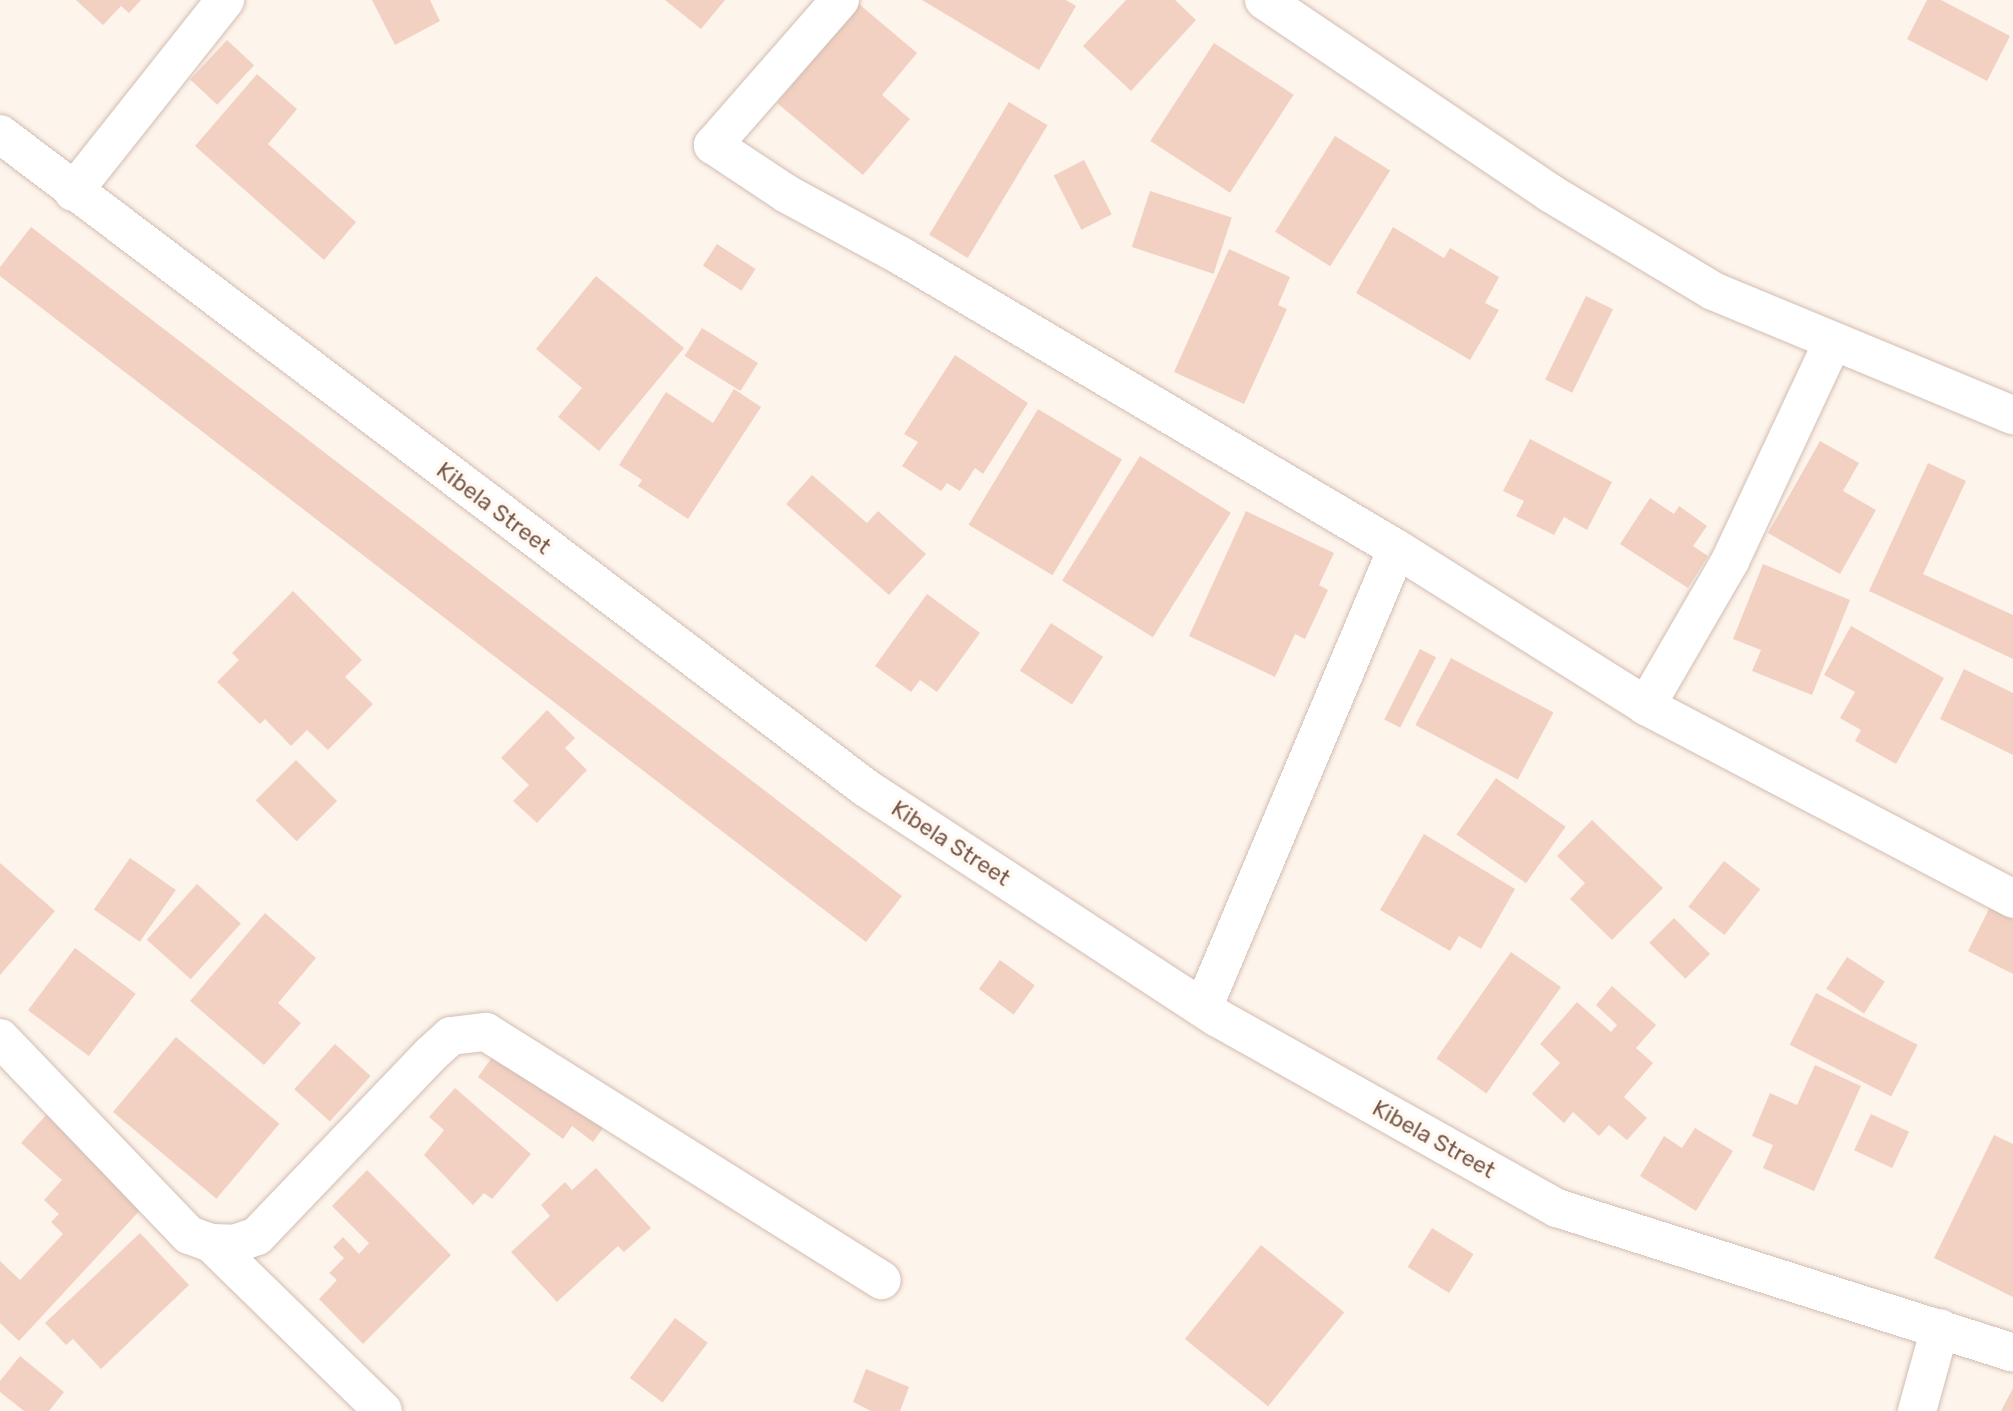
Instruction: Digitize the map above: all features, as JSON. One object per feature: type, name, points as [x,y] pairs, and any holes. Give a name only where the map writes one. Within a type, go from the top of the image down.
[{"type":"street","points":[[73,192],[225,0]]},
{"type":"street","points":[[840,0],[713,145],[787,194],[1397,549],[1646,706],[2013,899]]},
{"type":"street","points":[[1264,0],[1561,200],[1713,291],[2013,415]]},
{"type":"street","name":"Kibela Street","points":[[0,134],[73,192],[866,788],[1203,1008],[1557,1208],[2013,1353]]},
{"type":"street","points":[[1646,706],[1730,561],[1832,342]]},
{"type":"street","points":[[1203,1008],[1397,549]]},
{"type":"street","points":[[0,1038],[189,1234],[211,1243],[234,1244],[257,1236],[451,1036],[486,1032],[882,1280]]},
{"type":"street","points":[[211,1243],[383,1411]]},
{"type":"street","points":[[1917,1411],[1940,1328]]},
{"type":"building","points":[[76,0],[141,0],[129,13],[121,6],[103,25]]},
{"type":"building","points":[[372,0],[430,0],[440,21],[395,45]]},
{"type":"building","points":[[665,0],[725,0],[701,29]]},
{"type":"building","points":[[922,0],[1066,0],[1076,6],[1039,70]]},
{"type":"building","points":[[1126,0],[1175,0],[1196,20],[1131,91],[1083,46]]},
{"type":"building","points":[[1927,0],[1941,0],[2010,36],[1987,81],[1907,39]]},
{"type":"building","points":[[859,4],[917,53],[882,95],[910,119],[863,175],[777,103]]},
{"type":"building","points":[[227,40],[254,65],[217,105],[190,79]]},
{"type":"building","points":[[1214,43],[1294,95],[1230,193],[1150,141]]},
{"type":"building","points":[[257,74],[297,109],[268,144],[356,222],[324,260],[195,146]]},
{"type":"building","points":[[1009,102],[1048,125],[968,258],[929,235]]},
{"type":"building","points":[[1335,136],[1390,170],[1330,266],[1275,232]]},
{"type":"building","points":[[1084,160],[1112,214],[1081,230],[1054,175]]},
{"type":"building","points":[[1150,191],[1232,218],[1214,274],[1132,247]]},
{"type":"building","points":[[31,227],[902,896],[866,942],[0,276],[0,267]]},
{"type":"building","points":[[1393,227],[1444,258],[1450,248],[1499,277],[1485,303],[1499,310],[1470,360],[1356,293]]},
{"type":"building","points":[[717,244],[756,269],[741,291],[703,266]]},
{"type":"building","points":[[1229,249],[1290,277],[1278,305],[1287,309],[1244,404],[1174,372]]},
{"type":"building","points":[[596,276],[684,348],[599,451],[558,417],[582,388],[536,349]]},
{"type":"building","points":[[1586,296],[1613,309],[1572,393],[1545,380]]},
{"type":"building","points":[[702,328],[758,363],[740,391],[685,356]]},
{"type":"building","points":[[955,355],[1028,403],[983,474],[975,468],[960,491],[947,483],[941,491],[902,466],[918,442],[904,434]]},
{"type":"building","points":[[734,389],[761,407],[688,519],[638,486],[642,480],[619,465],[666,392],[713,423]]},
{"type":"building","points":[[1038,409],[1122,459],[1052,575],[968,525]]},
{"type":"building","points":[[1530,439],[1612,482],[1587,530],[1564,517],[1554,535],[1516,516],[1524,501],[1503,491]]},
{"type":"building","points":[[1820,441],[1859,463],[1843,491],[1876,510],[1840,574],[1768,533]]},
{"type":"building","points":[[1140,456],[1231,513],[1153,637],[1062,581]]},
{"type":"building","points":[[1928,463],[1966,481],[1923,574],[2013,615],[2013,659],[1869,591]]},
{"type":"building","points":[[812,475],[867,523],[878,511],[926,554],[889,595],[786,504]]},
{"type":"building","points":[[1650,498],[1674,514],[1679,506],[1707,526],[1693,546],[1708,556],[1688,588],[1620,544]]},
{"type":"building","points":[[1246,511],[1334,553],[1319,585],[1328,590],[1305,639],[1295,634],[1275,677],[1189,636]]},
{"type":"building","points":[[1763,564],[1850,600],[1812,695],[1752,671],[1761,650],[1733,639]]},
{"type":"building","points":[[293,591],[362,660],[345,677],[373,704],[328,750],[307,730],[291,746],[265,719],[260,724],[217,682],[239,660],[232,653]]},
{"type":"building","points":[[927,594],[980,633],[937,692],[920,680],[911,692],[875,666]]},
{"type":"building","points":[[1051,623],[1103,657],[1072,705],[1020,671]]},
{"type":"building","points":[[1851,626],[1944,678],[1896,764],[1855,741],[1861,730],[1840,718],[1855,692],[1824,675]]},
{"type":"building","points":[[1420,649],[1436,657],[1400,728],[1384,719]]},
{"type":"building","points":[[1451,658],[1553,712],[1518,780],[1415,725]]},
{"type":"building","points":[[1964,669],[2013,693],[2013,755],[1940,719]]},
{"type":"building","points":[[547,710],[575,738],[565,748],[587,770],[537,823],[513,801],[529,785],[501,758]]},
{"type":"building","points":[[296,760],[337,801],[297,841],[256,800]]},
{"type":"building","points":[[1496,778],[1566,827],[1526,883],[1456,835]]},
{"type":"building","points":[[1592,820],[1663,888],[1612,940],[1570,899],[1585,883],[1557,856]]},
{"type":"building","points":[[1424,834],[1515,889],[1481,949],[1459,936],[1450,951],[1380,910]]},
{"type":"building","points":[[130,858],[176,890],[140,942],[94,910]]},
{"type":"building","points":[[1724,861],[1760,889],[1725,935],[1688,907]]},
{"type":"building","points":[[0,863],[55,911],[0,975]]},
{"type":"building","points":[[197,884],[241,923],[191,979],[147,940]]},
{"type":"building","points":[[1990,907],[2013,919],[2013,974],[1968,951]]},
{"type":"building","points":[[265,913],[316,958],[278,1003],[301,1023],[264,1065],[190,1001]]},
{"type":"building","points":[[1674,918],[1710,954],[1685,979],[1649,943]]},
{"type":"building","points":[[75,948],[136,994],[89,1056],[28,1010]]},
{"type":"building","points":[[1511,952],[1561,987],[1486,1093],[1436,1058]]},
{"type":"building","points":[[1847,957],[1885,982],[1864,1013],[1826,989]]},
{"type":"building","points":[[1000,960],[1035,985],[1014,1014],[979,989]]},
{"type":"building","points":[[1612,986],[1656,1025],[1636,1048],[1653,1063],[1624,1097],[1647,1118],[1627,1140],[1609,1125],[1599,1136],[1573,1112],[1564,1123],[1532,1094],[1560,1063],[1540,1044],[1577,1002],[1611,1032],[1617,1025],[1596,1005]]},
{"type":"building","points":[[1816,993],[1918,1045],[1891,1096],[1790,1045]]},
{"type":"building","points":[[176,1037],[279,1124],[216,1199],[113,1112]]},
{"type":"building","points":[[502,1043],[608,1121],[593,1142],[572,1126],[563,1139],[478,1077]]},
{"type":"building","points":[[335,1044],[371,1076],[330,1121],[294,1089]]},
{"type":"building","points":[[1815,1065],[1861,1086],[1814,1191],[1763,1168],[1773,1145],[1752,1136],[1770,1093],[1797,1105]]},
{"type":"building","points":[[455,1088],[531,1154],[492,1199],[484,1193],[473,1205],[424,1155],[444,1130],[429,1117]]},
{"type":"building","points":[[1871,1114],[1909,1132],[1892,1168],[1854,1150]]},
{"type":"building","points":[[46,1115],[144,1206],[19,1341],[0,1323],[0,1261],[20,1280],[63,1234],[51,1222],[59,1214],[44,1200],[62,1180],[21,1143]]},
{"type":"building","points":[[1695,1128],[1733,1151],[1696,1211],[1640,1176],[1664,1136],[1682,1148]]},
{"type":"building","points":[[1994,1135],[2013,1144],[2013,1297],[1934,1258]]},
{"type":"building","points":[[596,1168],[651,1228],[624,1252],[618,1246],[557,1302],[511,1252],[550,1216],[541,1205],[565,1182],[572,1190]]},
{"type":"building","points":[[367,1170],[451,1255],[363,1344],[319,1299],[337,1280],[329,1273],[344,1258],[333,1247],[343,1237],[359,1254],[369,1243],[332,1206]]},
{"type":"building","points":[[1432,1228],[1474,1254],[1449,1293],[1408,1267]]},
{"type":"building","points":[[140,1233],[189,1285],[101,1369],[73,1339],[66,1345],[45,1323]]},
{"type":"building","points":[[1261,1245],[1344,1312],[1268,1406],[1185,1339]]},
{"type":"building","points":[[675,1318],[708,1343],[663,1403],[630,1378]]},
{"type":"building","points":[[20,1356],[64,1392],[49,1411],[24,1411],[0,1392],[0,1381]]},
{"type":"building","points":[[866,1369],[909,1387],[900,1411],[871,1411],[853,1402]]},
{"type":"building","points":[[2013,1388],[2013,1411],[2001,1411]]}]
